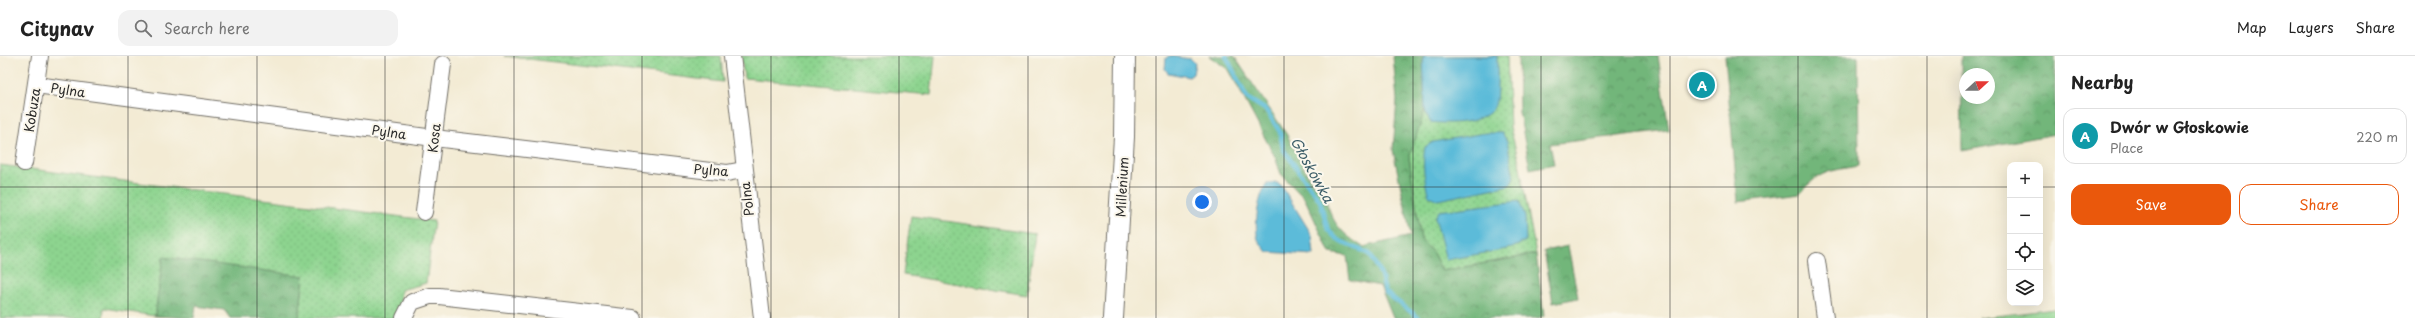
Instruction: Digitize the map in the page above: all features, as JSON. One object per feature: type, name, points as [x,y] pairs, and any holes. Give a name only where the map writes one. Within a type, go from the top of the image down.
[{"type":"street","name":"Kobuza","points":[[24,163],[40,56]]},
{"type":"street","name":"Polna","points":[[732,56],[743,170],[762,318]]},
{"type":"street","name":"Millenium","points":[[1113,318],[1124,138],[1125,56]]},
{"type":"street","name":"Kosa","points":[[424,212],[443,64]]},
{"type":"street","name":"Pylna","points":[[36,85],[434,138],[727,173],[743,170]]},
{"type":"street","points":[[1817,261],[1825,318]]},
{"type":"street","points":[[404,318],[412,302],[430,296],[633,318]]},
{"type":"green space","points":[[504,56],[721,56],[723,82]]},
{"type":"green space","points":[[741,56],[935,56],[931,95],[744,78]]},
{"type":"green space","points":[[1209,56],[1234,56],[1287,135],[1312,183],[1322,189],[1332,216],[1340,229],[1363,247],[1411,236],[1393,150],[1397,100],[1393,56],[1423,56],[1425,110],[1409,158],[1421,240],[1433,253],[1442,271],[1536,254],[1544,316],[1537,318],[1393,318],[1380,286],[1350,280],[1347,256],[1330,253],[1305,199],[1281,174],[1275,157],[1229,70]]},
{"type":"green space","points":[[1423,56],[1507,56],[1510,127],[1519,162],[1536,254],[1442,271],[1433,253],[1421,240],[1409,158],[1413,141]]},
{"type":"green space","points":[[1518,56],[1658,56],[1669,130],[1550,144],[1554,164],[1530,169],[1519,112]]},
{"type":"green space","points":[[1725,56],[1858,56],[1859,166],[1826,173],[1813,180],[1800,194],[1738,202]]},
{"type":"green space","points":[[1961,56],[2055,56],[2055,134],[1962,151],[1962,104],[1995,104],[1995,68],[1961,68]]},
{"type":"green space","points":[[0,165],[434,221],[426,283],[401,290],[400,309],[396,318],[299,318],[304,276],[163,258],[155,316],[104,308],[103,318],[0,318]]},
{"type":"green space","points":[[911,216],[1035,234],[1027,295],[903,275]]},
{"type":"green space","points":[[1568,246],[1578,298],[1553,303],[1544,251]]},
{"type":"green space","points":[[163,257],[304,276],[299,318],[230,318],[224,310],[196,306],[194,318],[155,316]]},
{"type":"green space","points":[[2055,309],[2055,318],[1978,318]]},
{"type":"water","points":[[1169,56],[1191,59],[1195,63],[1193,74],[1189,77],[1168,73],[1165,69],[1166,58]]},
{"type":"water","points":[[1423,56],[1497,56],[1496,101],[1491,112],[1475,120],[1466,122],[1430,122],[1425,110]]},
{"type":"water","points":[[1485,133],[1502,133],[1507,141],[1514,177],[1510,185],[1438,200],[1429,196],[1424,172],[1425,147],[1433,142]]},
{"type":"water","points":[[1275,182],[1281,185],[1312,235],[1314,255],[1267,252],[1259,242],[1256,229],[1257,212],[1261,196],[1267,184]]},
{"type":"water","points":[[1519,201],[1525,217],[1526,241],[1512,248],[1446,260],[1435,217],[1439,211]]},
{"type":"waterway","name":"Głoskówka","points":[[1226,56],[1247,98],[1266,110],[1280,132],[1283,149],[1320,201],[1328,230],[1338,240],[1370,254],[1381,275],[1385,292],[1419,318]]},
{"type":"place","name":"Dwór w Głoskowie","points":[[1702,85]]}]
